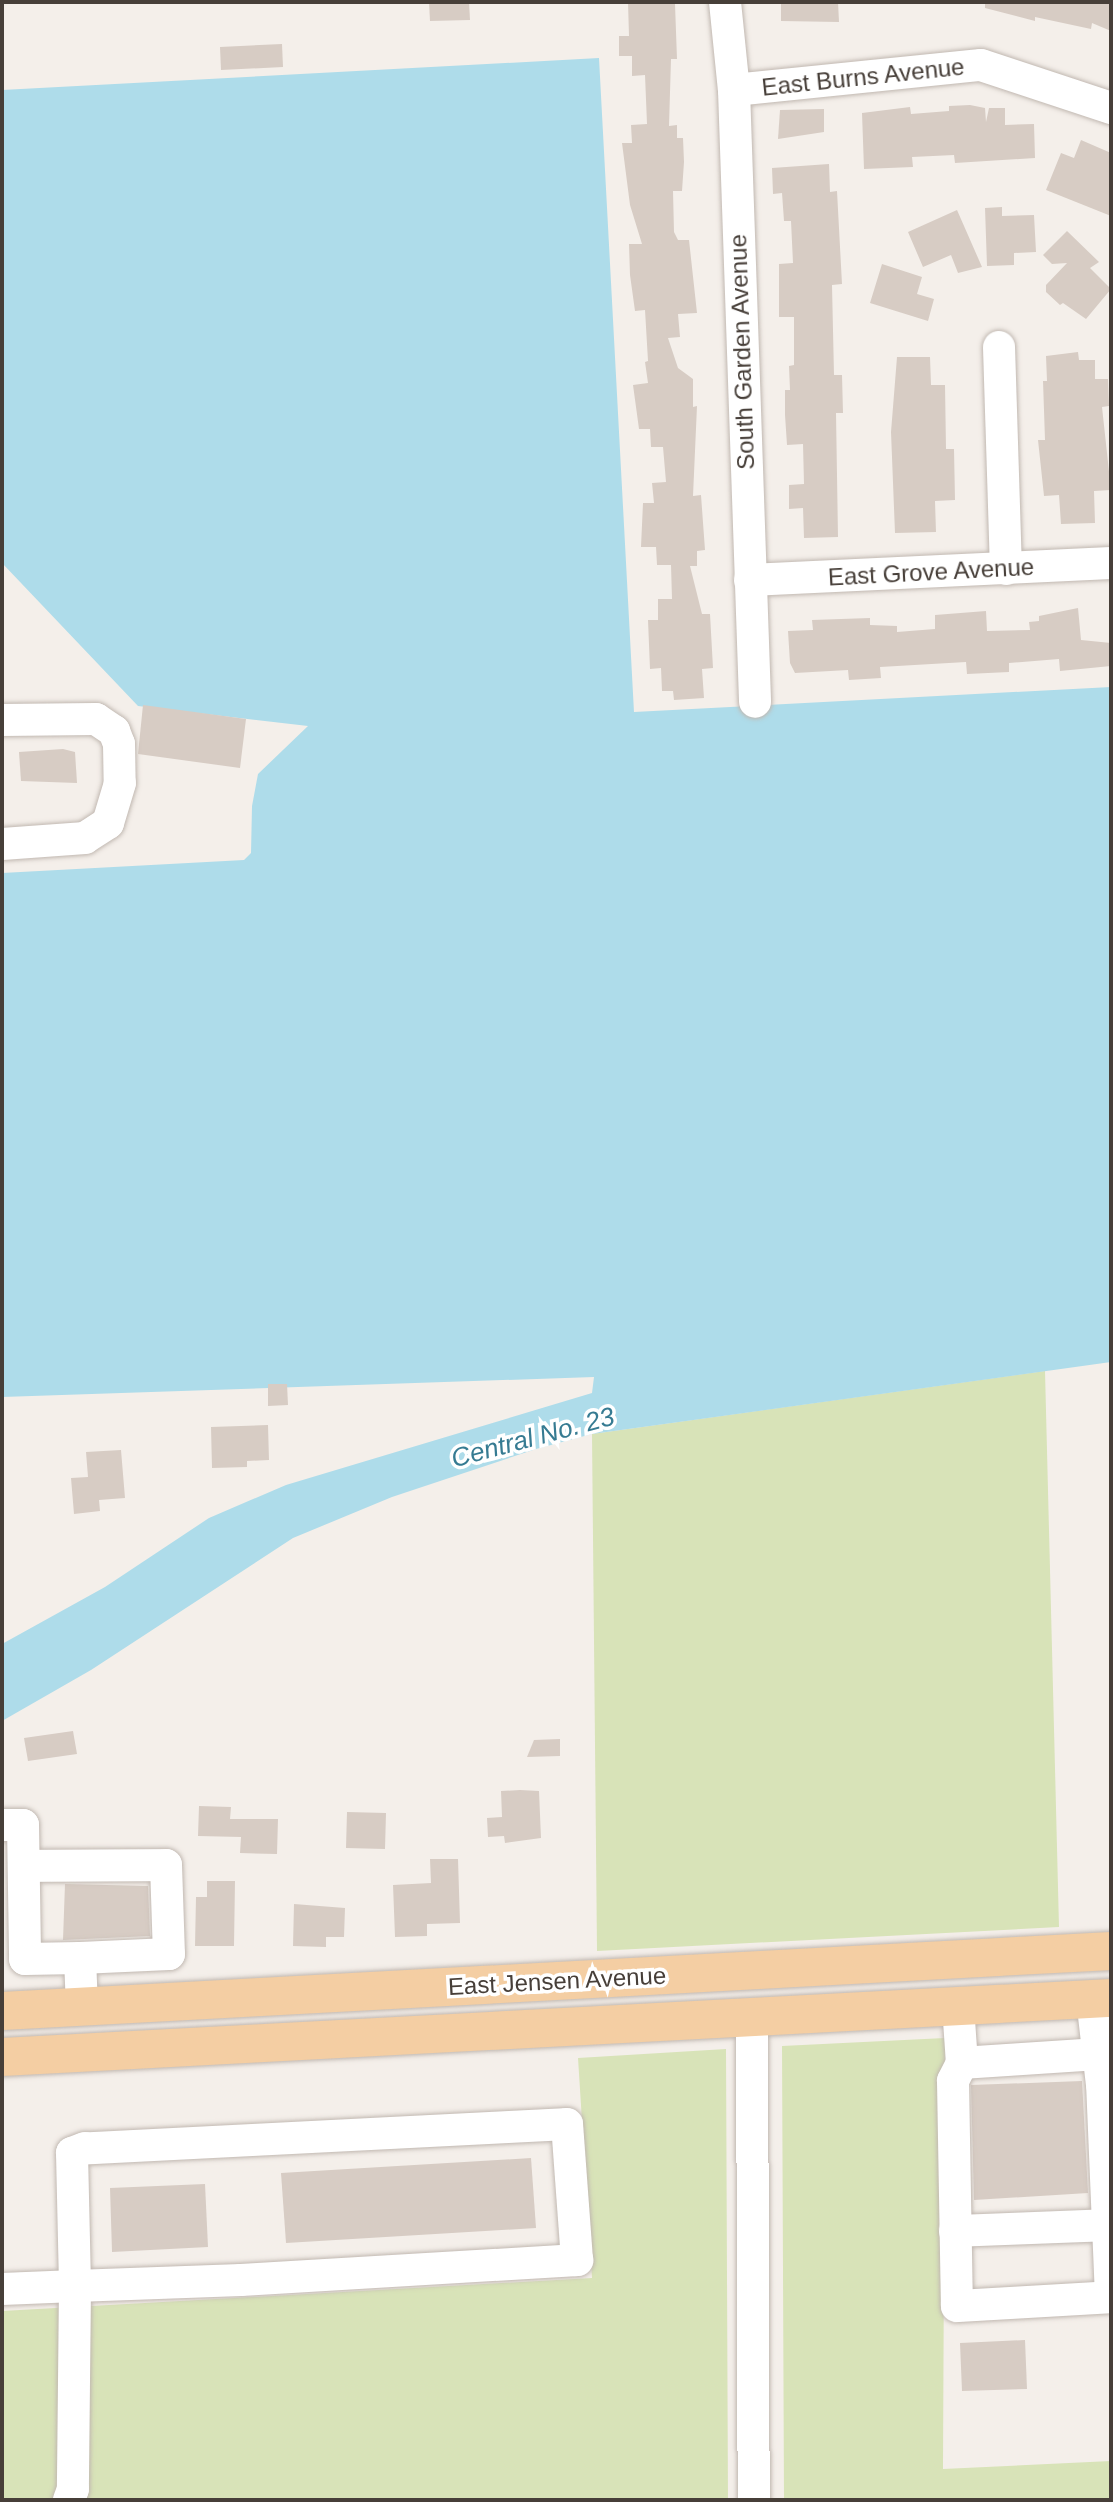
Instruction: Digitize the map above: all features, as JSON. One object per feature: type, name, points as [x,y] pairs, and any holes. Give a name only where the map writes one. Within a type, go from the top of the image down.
[{"type":"main road","name":"East Jensen Avenue","points":[[2,2011],[1111,1951]]},
{"type":"main road","name":"East Jensen Avenue","points":[[2,2057],[1101,1998]]},
{"type":"street","name":"South Garden Avenue","points":[[725,2],[734,90],[755,702]]},
{"type":"street","name":"East Burns Avenue","points":[[734,90],[982,65],[1111,108]]},
{"type":"street","points":[[999,347],[1006,569]]},
{"type":"street","name":"East Grove Avenue","points":[[750,580],[1111,563]]},
{"type":"street","points":[[2,719],[96,719],[114,732],[119,744],[120,783],[108,823],[85,838],[2,844]]},
{"type":"street","points":[[2,1825],[23,1825],[25,1959],[169,1954]]},
{"type":"street","points":[[24,1867],[166,1865],[171,2002]]},
{"type":"street","points":[[80,1958],[82,2007]]},
{"type":"street","points":[[958,2006],[962,2063],[953,2081],[957,2306],[1111,2297],[1098,2054],[1101,1998]]},
{"type":"street","points":[[752,2017],[754,2500]]},
{"type":"street","points":[[962,2063],[1098,2054]]},
{"type":"street","points":[[2,2289],[75,2286],[577,2260],[567,2124],[85,2148],[72,2154],[75,2286],[73,2489],[69,2500]]},
{"type":"street","points":[[955,2231],[1108,2225]]},
{"type":"green space","points":[[1045,1371],[1059,1927],[597,1951],[592,1434]]},
{"type":"green space","points":[[945,2038],[943,2469],[1111,2461],[1111,2500],[784,2500],[782,2046]]},
{"type":"green space","points":[[726,2049],[728,2500],[2,2500],[2,2311],[592,2278],[578,2058]]},
{"type":"water","name":"Central No. 23","points":[[599,58],[634,712],[1111,687],[1111,1362],[592,1434],[536,1449],[392,1497],[293,1538],[91,1670],[2,1721],[2,1644],[105,1587],[209,1518],[286,1485],[592,1393],[594,1377],[2,1397],[2,873],[244,860],[251,853],[252,806],[258,774],[308,726],[138,706],[2,563],[2,90]]},
{"type":"building","points":[[429,2],[469,2],[470,20],[430,21]]},
{"type":"building","points":[[628,2],[675,4],[677,59],[671,59],[669,126],[677,125],[677,138],[683,138],[684,162],[682,191],[673,191],[674,232],[678,240],[689,240],[697,313],[678,314],[680,337],[668,338],[678,368],[693,379],[693,407],[697,406],[693,496],[701,495],[705,550],[697,551],[697,566],[690,566],[702,614],[710,614],[713,668],[702,669],[704,698],[674,700],[673,691],[662,691],[661,668],[650,669],[648,620],[658,620],[658,599],[672,599],[671,565],[657,565],[656,547],[641,547],[643,503],[654,503],[652,483],[666,482],[663,447],[651,447],[650,429],[639,429],[633,385],[648,383],[645,362],[648,361],[645,310],[635,311],[630,275],[629,244],[642,244],[630,205],[622,143],[632,143],[631,125],[647,124],[645,75],[632,76],[632,56],[619,56],[619,36],[629,36]]},
{"type":"building","points":[[781,2],[838,2],[839,22],[781,21]]},
{"type":"building","points":[[985,2],[1111,2],[1111,31],[1092,23],[1091,29],[1035,17],[1035,21],[985,8]]},
{"type":"building","points":[[282,44],[283,67],[221,70],[220,47]]},
{"type":"building","points":[[970,105],[985,108],[986,122],[989,108],[1005,108],[1005,125],[1034,124],[1035,158],[955,163],[954,155],[912,157],[913,167],[864,169],[862,113],[910,107],[911,114],[949,111],[949,106]]},
{"type":"building","points":[[824,109],[824,132],[778,139],[780,110]]},
{"type":"building","points":[[1081,140],[1111,153],[1111,216],[1046,190],[1061,153],[1074,158]]},
{"type":"building","points":[[829,164],[830,192],[837,191],[842,284],[832,285],[834,375],[842,375],[843,413],[836,413],[838,537],[804,538],[803,508],[789,509],[789,485],[804,484],[803,444],[787,445],[785,415],[785,390],[790,390],[789,366],[794,365],[794,317],[779,317],[779,264],[793,263],[791,221],[784,221],[782,193],[773,194],[772,168]]},
{"type":"building","points":[[1002,207],[1002,216],[1034,215],[1036,252],[1014,253],[1014,265],[987,266],[985,208]]},
{"type":"building","points":[[957,210],[982,267],[958,273],[951,255],[923,267],[908,232]]},
{"type":"building","points":[[1067,231],[1099,262],[1090,268],[1111,289],[1086,319],[1063,303],[1060,305],[1046,292],[1046,285],[1067,263],[1052,264],[1043,255]]},
{"type":"building","points":[[882,264],[922,277],[917,294],[934,299],[928,321],[870,303]]},
{"type":"building","points":[[1078,352],[1079,360],[1095,360],[1095,379],[1108,379],[1109,406],[1102,407],[1111,490],[1094,491],[1095,523],[1061,524],[1059,495],[1044,496],[1038,440],[1045,440],[1043,381],[1047,381],[1046,356]]},
{"type":"building","points":[[897,357],[930,357],[931,385],[945,385],[946,449],[954,449],[955,500],[935,501],[936,532],[895,533],[891,432]]},
{"type":"building","points":[[1078,608],[1081,640],[1111,643],[1111,666],[1060,671],[1059,659],[1009,663],[1009,672],[967,674],[966,662],[880,667],[881,678],[849,680],[848,670],[795,673],[790,663],[788,631],[813,630],[812,620],[870,618],[870,625],[897,626],[897,632],[935,629],[935,615],[986,611],[987,631],[1030,630],[1029,622],[1039,621],[1039,616]]},
{"type":"building","points":[[143,705],[246,719],[240,768],[138,754]]},
{"type":"building","points":[[63,749],[75,752],[77,783],[21,781],[19,752]]},
{"type":"building","points":[[268,1384],[287,1384],[288,1405],[268,1406]]},
{"type":"building","points":[[268,1425],[269,1460],[247,1461],[247,1467],[212,1468],[211,1427]]},
{"type":"building","points":[[121,1450],[125,1498],[99,1500],[100,1511],[74,1514],[71,1478],[88,1477],[86,1452]]},
{"type":"building","points":[[73,1731],[77,1754],[28,1761],[24,1738]]},
{"type":"building","points":[[560,1739],[560,1756],[527,1757],[534,1740]]},
{"type":"building","points":[[501,1791],[539,1791],[541,1838],[505,1843],[504,1836],[488,1837],[487,1818],[502,1817]]},
{"type":"building","points":[[199,1806],[231,1807],[230,1819],[278,1819],[277,1854],[240,1853],[241,1837],[198,1836]]},
{"type":"building","points":[[347,1812],[386,1813],[385,1849],[346,1848]]},
{"type":"building","points":[[430,1859],[458,1859],[460,1923],[427,1924],[427,1936],[395,1937],[393,1885],[431,1883]]},
{"type":"building","points":[[207,1881],[235,1881],[234,1946],[195,1946],[196,1897],[207,1897]]},
{"type":"building","points":[[65,1884],[148,1886],[150,1936],[63,1940]]},
{"type":"building","points":[[294,1904],[345,1908],[344,1937],[326,1937],[326,1947],[293,1946]]},
{"type":"building","points":[[1082,2081],[1088,2193],[974,2200],[971,2085]]},
{"type":"building","points":[[531,2158],[536,2228],[286,2243],[281,2173]]},
{"type":"building","points":[[205,2184],[208,2247],[112,2252],[110,2188]]},
{"type":"building","points":[[1025,2340],[1027,2389],[962,2391],[960,2343]]}]
